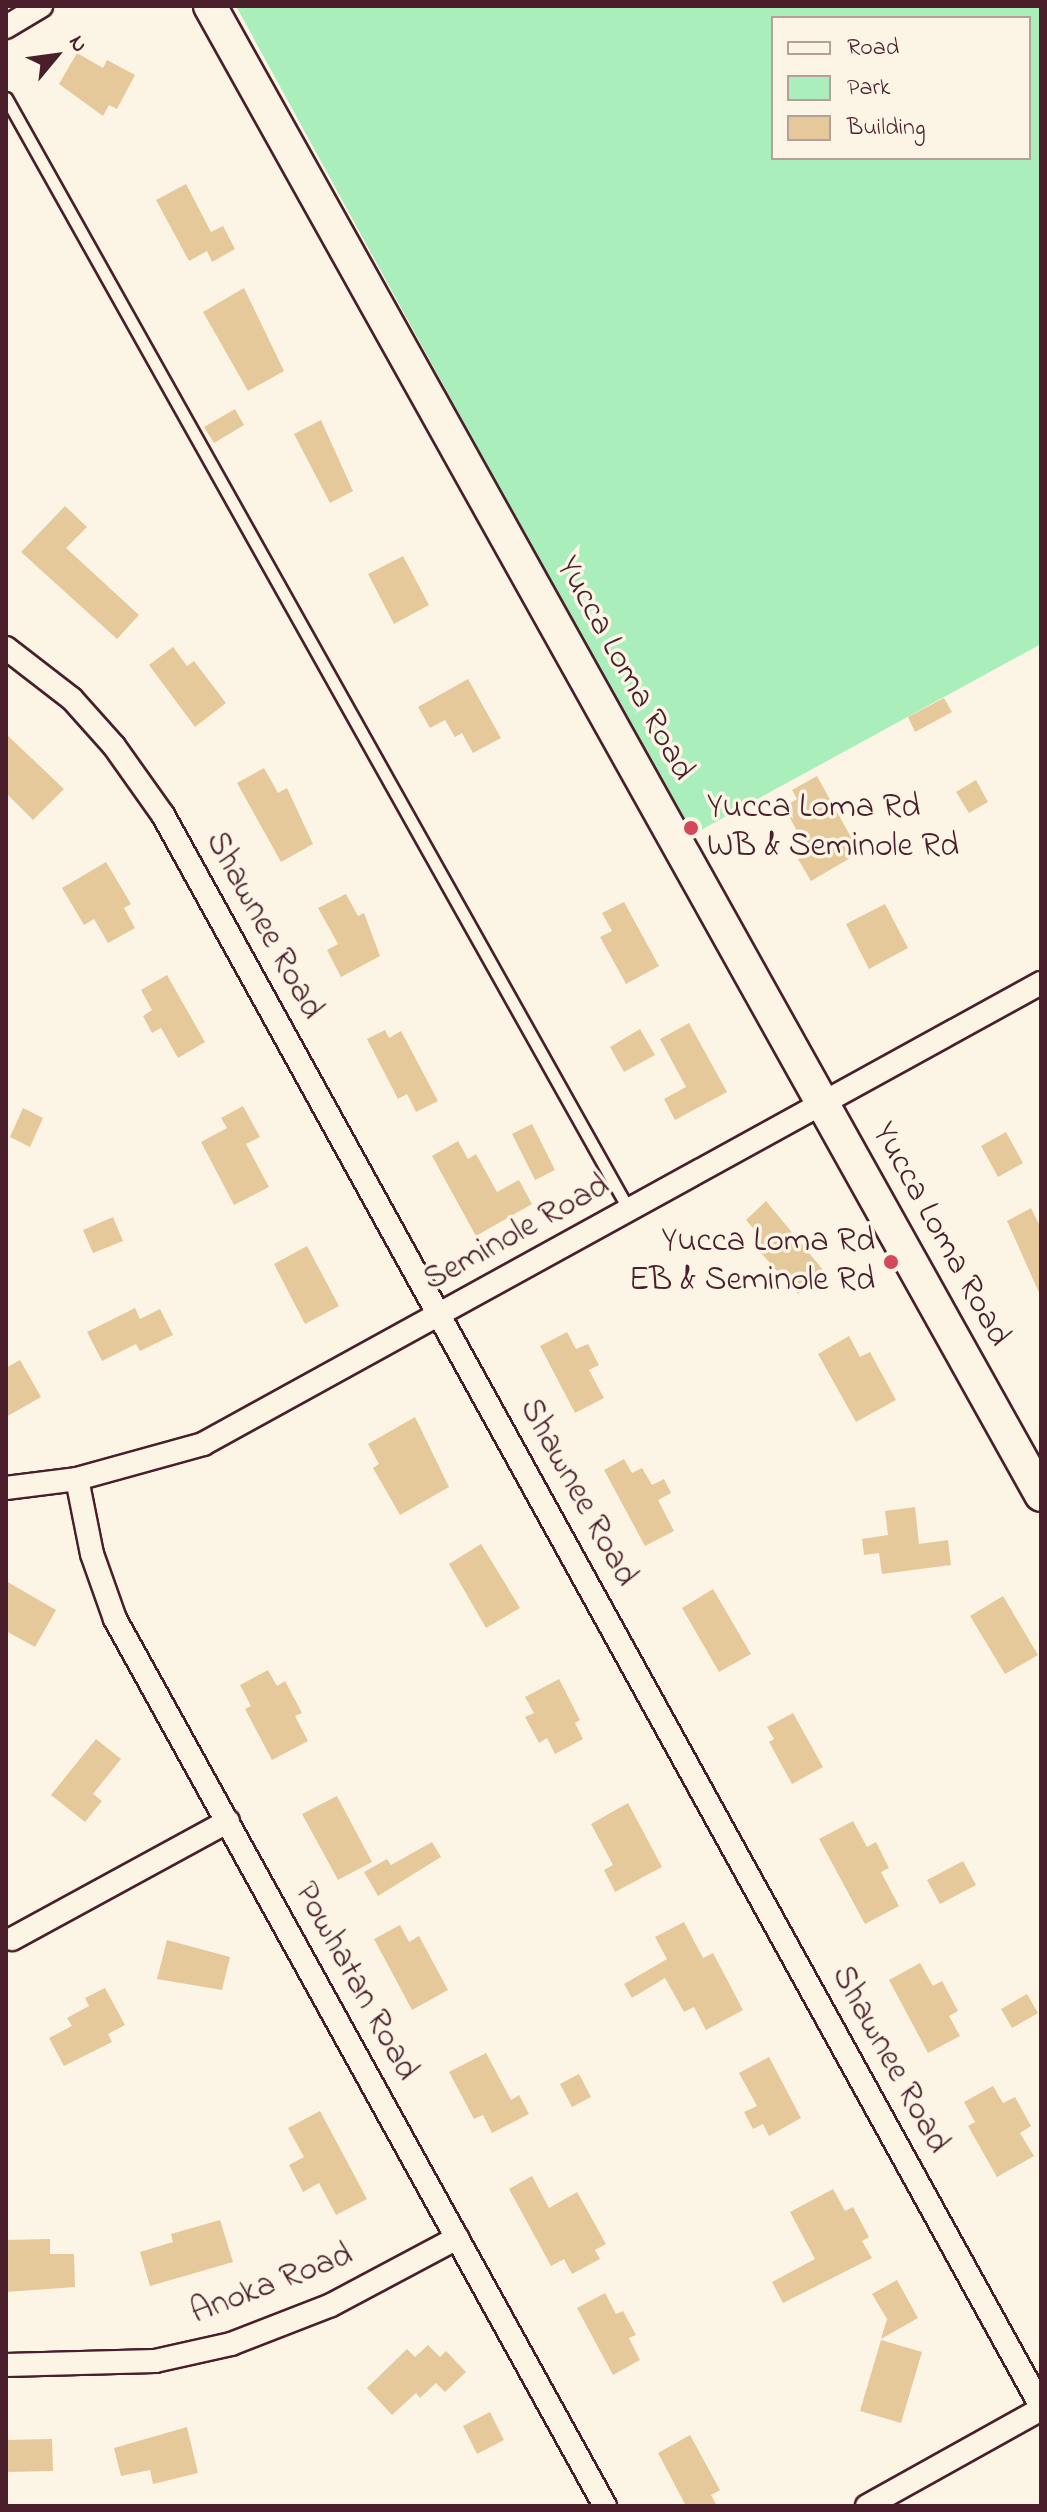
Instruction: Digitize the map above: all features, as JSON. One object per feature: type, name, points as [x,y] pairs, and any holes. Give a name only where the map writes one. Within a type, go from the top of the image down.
[{"type":"main road","name":"Yucca Loma Road","points":[[210,6],[1041,1495]]},
{"type":"street","points":[[6,27],[41,6]]},
{"type":"street","name":"Shawnee Road","points":[[6,648],[72,699],[114,746],[163,815],[1041,2408]]},
{"type":"street","name":"Seminole Road","points":[[6,1488],[77,1479],[203,1444],[1041,983]]},
{"type":"street","name":"Powhatan Road","points":[[77,1479],[92,1554],[115,1619],[605,2506]]},
{"type":"street","points":[[12,1939],[228,1821]]},
{"type":"street","name":"Anoka Road","points":[[6,2365],[155,2361],[231,2344],[331,2305],[457,2238]]},
{"type":"street","points":[[867,2506],[1041,2408]]},
{"type":"lane","points":[[6,98],[629,1210]]},
{"type":"green space","points":[[236,6],[1041,6],[1041,644],[690,836]]},
{"type":"building","points":[[77,53],[103,68],[107,60],[135,75],[117,109],[109,105],[103,116],[59,84]]},
{"type":"building","points":[[186,184],[211,232],[223,226],[235,249],[212,262],[207,251],[189,261],[156,200]]},
{"type":"building","points":[[244,288],[284,371],[248,391],[203,312]]},
{"type":"building","points":[[235,409],[244,425],[214,443],[204,427]]},
{"type":"building","points":[[321,420],[353,491],[330,503],[294,434]]},
{"type":"building","points":[[65,506],[87,527],[66,548],[139,615],[117,639],[21,552]]},
{"type":"building","points":[[403,556],[429,605],[394,624],[368,574]]},
{"type":"building","points":[[173,647],[187,666],[194,661],[226,703],[195,727],[149,665]]},
{"type":"building","points":[[468,679],[501,738],[473,753],[462,733],[455,737],[445,720],[430,728],[418,707]]},
{"type":"building","points":[[944,698],[952,712],[915,732],[908,717]]},
{"type":"building","points":[[6,734],[64,789],[33,820],[6,793]]},
{"type":"building","points":[[264,768],[278,793],[287,788],[313,844],[281,862],[237,783]]},
{"type":"building","points":[[817,776],[852,839],[845,844],[852,857],[811,881],[798,859],[809,853],[784,807],[797,799],[792,790]]},
{"type":"building","points":[[976,780],[988,802],[969,813],[956,792]]},
{"type":"building","points":[[106,862],[131,904],[124,908],[135,928],[108,943],[94,919],[84,925],[62,888]]},
{"type":"building","points":[[346,894],[358,916],[364,913],[380,956],[341,977],[327,950],[338,944],[318,908]]},
{"type":"building","points":[[624,902],[659,966],[626,984],[600,937],[612,931],[602,913]]},
{"type":"building","points":[[885,904],[908,948],[869,969],[846,924]]},
{"type":"building","points":[[167,975],[205,1042],[178,1058],[161,1028],[152,1033],[143,1016],[152,1010],[141,990]]},
{"type":"building","points":[[689,1023],[727,1092],[675,1120],[664,1099],[686,1087],[660,1039]]},
{"type":"building","points":[[640,1029],[655,1055],[624,1072],[610,1047]]},
{"type":"building","points":[[385,1030],[389,1038],[401,1031],[438,1101],[416,1112],[407,1094],[398,1099],[367,1039]]},
{"type":"building","points":[[243,1106],[260,1137],[246,1144],[269,1187],[234,1205],[201,1142],[227,1128],[221,1118]]},
{"type":"building","points":[[23,1108],[43,1118],[30,1147],[10,1137]]},
{"type":"building","points":[[532,1124],[555,1170],[535,1180],[512,1134]]},
{"type":"building","points":[[1006,1132],[1023,1163],[998,1177],[981,1146]]},
{"type":"building","points":[[458,1141],[468,1159],[476,1154],[497,1192],[519,1180],[532,1204],[476,1236],[432,1156]]},
{"type":"building","points":[[766,1201],[824,1271],[798,1294],[752,1243],[760,1236],[746,1220]]},
{"type":"building","points":[[1031,1208],[1041,1228],[1041,1297],[1007,1221]]},
{"type":"building","points":[[113,1217],[123,1241],[93,1253],[83,1230]]},
{"type":"building","points":[[307,1246],[339,1306],[305,1324],[274,1264]]},
{"type":"building","points":[[135,1308],[140,1319],[160,1309],[173,1335],[140,1351],[136,1344],[102,1361],[87,1332]]},
{"type":"building","points":[[567,1332],[576,1349],[588,1344],[599,1365],[589,1370],[604,1398],[575,1413],[540,1346]]},
{"type":"building","points":[[849,1336],[860,1357],[870,1352],[896,1400],[856,1422],[818,1354]]},
{"type":"building","points":[[20,1360],[41,1397],[6,1417],[6,1368]]},
{"type":"building","points":[[415,1417],[449,1487],[400,1515],[373,1468],[379,1464],[368,1444]]},
{"type":"building","points":[[624,1459],[632,1473],[642,1468],[652,1485],[664,1479],[671,1493],[658,1500],[674,1531],[645,1546],[604,1470]]},
{"type":"building","points":[[915,1507],[919,1544],[948,1540],[951,1565],[882,1574],[879,1553],[864,1555],[862,1539],[888,1535],[885,1511]]},
{"type":"building","points":[[481,1544],[520,1608],[486,1628],[449,1564]]},
{"type":"building","points":[[6,1581],[56,1610],[35,1647],[6,1631]]},
{"type":"building","points":[[713,1589],[751,1654],[719,1672],[682,1608]]},
{"type":"building","points":[[1003,1596],[1038,1655],[1005,1674],[970,1616]]},
{"type":"building","points":[[268,1670],[277,1686],[285,1681],[302,1713],[295,1716],[308,1741],[272,1760],[245,1709],[251,1706],[240,1685]]},
{"type":"building","points":[[559,1679],[580,1720],[575,1723],[583,1739],[555,1754],[547,1738],[539,1743],[525,1717],[534,1713],[525,1697]]},
{"type":"building","points":[[793,1713],[823,1767],[792,1784],[769,1742],[774,1739],[767,1727]]},
{"type":"building","points":[[96,1739],[121,1759],[93,1794],[102,1801],[85,1822],[51,1795]]},
{"type":"building","points":[[337,1796],[372,1862],[338,1880],[302,1814]]},
{"type":"building","points":[[628,1803],[662,1867],[615,1892],[604,1870],[613,1865],[591,1824]]},
{"type":"building","points":[[853,1821],[867,1847],[876,1842],[889,1868],[881,1872],[899,1906],[865,1924],[819,1839]]},
{"type":"building","points":[[432,1842],[441,1857],[378,1896],[364,1872],[387,1859],[391,1865]]},
{"type":"building","points":[[963,1861],[976,1885],[940,1904],[927,1880]]},
{"type":"building","points":[[684,1922],[703,1958],[713,1953],[743,2010],[706,2030],[694,2007],[684,2012],[665,1978],[632,1998],[624,1984],[667,1959],[655,1937]]},
{"type":"building","points":[[400,1925],[409,1942],[419,1936],[448,1990],[412,2010],[374,1939]]},
{"type":"building","points":[[167,1940],[230,1957],[222,1990],[157,1979]]},
{"type":"building","points":[[920,1963],[933,1986],[942,1981],[958,2011],[949,2016],[960,2036],[928,2053],[889,1980]]},
{"type":"building","points":[[105,1988],[125,2025],[108,2034],[112,2042],[64,2066],[49,2038],[72,2026],[67,2018],[89,2006],[85,1998]]},
{"type":"building","points":[[1027,1994],[1038,2013],[1012,2028],[1001,2009]]},
{"type":"building","points":[[486,2053],[511,2100],[519,2095],[529,2114],[492,2133],[483,2115],[474,2119],[449,2072]]},
{"type":"building","points":[[769,2057],[801,2118],[769,2136],[763,2124],[753,2129],[744,2112],[757,2106],[739,2073]]},
{"type":"building","points":[[579,2074],[591,2097],[572,2107],[560,2084]]},
{"type":"building","points":[[993,2086],[1003,2103],[1015,2097],[1031,2126],[1020,2133],[1034,2156],[997,2177],[968,2126],[975,2122],[964,2102]]},
{"type":"building","points":[[320,2111],[367,2199],[336,2215],[319,2183],[303,2192],[289,2165],[304,2157],[288,2128]]},
{"type":"building","points":[[532,2176],[549,2208],[577,2192],[606,2244],[595,2250],[600,2259],[572,2274],[564,2259],[551,2266],[509,2189]]},
{"type":"building","points":[[833,2189],[845,2211],[853,2207],[869,2237],[862,2241],[872,2258],[783,2303],[772,2282],[815,2259],[790,2212]]},
{"type":"building","points":[[220,2220],[233,2262],[150,2286],[140,2252],[173,2242],[171,2234]]},
{"type":"building","points":[[50,2239],[50,2254],[74,2254],[75,2287],[6,2292],[6,2240]]},
{"type":"building","points":[[897,2280],[918,2318],[881,2339],[887,2319],[872,2294]]},
{"type":"building","points":[[605,2293],[616,2314],[623,2311],[636,2335],[629,2338],[640,2360],[613,2375],[577,2308]]},
{"type":"building","points":[[881,2340],[922,2352],[901,2423],[860,2411]]},
{"type":"building","points":[[428,2345],[440,2357],[446,2351],[466,2372],[445,2392],[436,2383],[420,2398],[416,2393],[392,2415],[367,2388],[407,2349],[415,2357]]},
{"type":"building","points":[[490,2412],[504,2440],[477,2454],[463,2426]]},
{"type":"building","points":[[187,2427],[198,2473],[153,2484],[150,2470],[121,2476],[114,2448]]},
{"type":"building","points":[[690,2435],[720,2490],[711,2495],[717,2506],[686,2506],[658,2453]]},
{"type":"building","points":[[52,2439],[53,2471],[6,2472],[6,2440]]},
{"type":"place","name":"Yucca Loma Rd WB & Seminole Rd","points":[[691,828]]},
{"type":"place","name":"Yucca Loma Rd EB & Seminole Rd","points":[[891,1262]]}]
